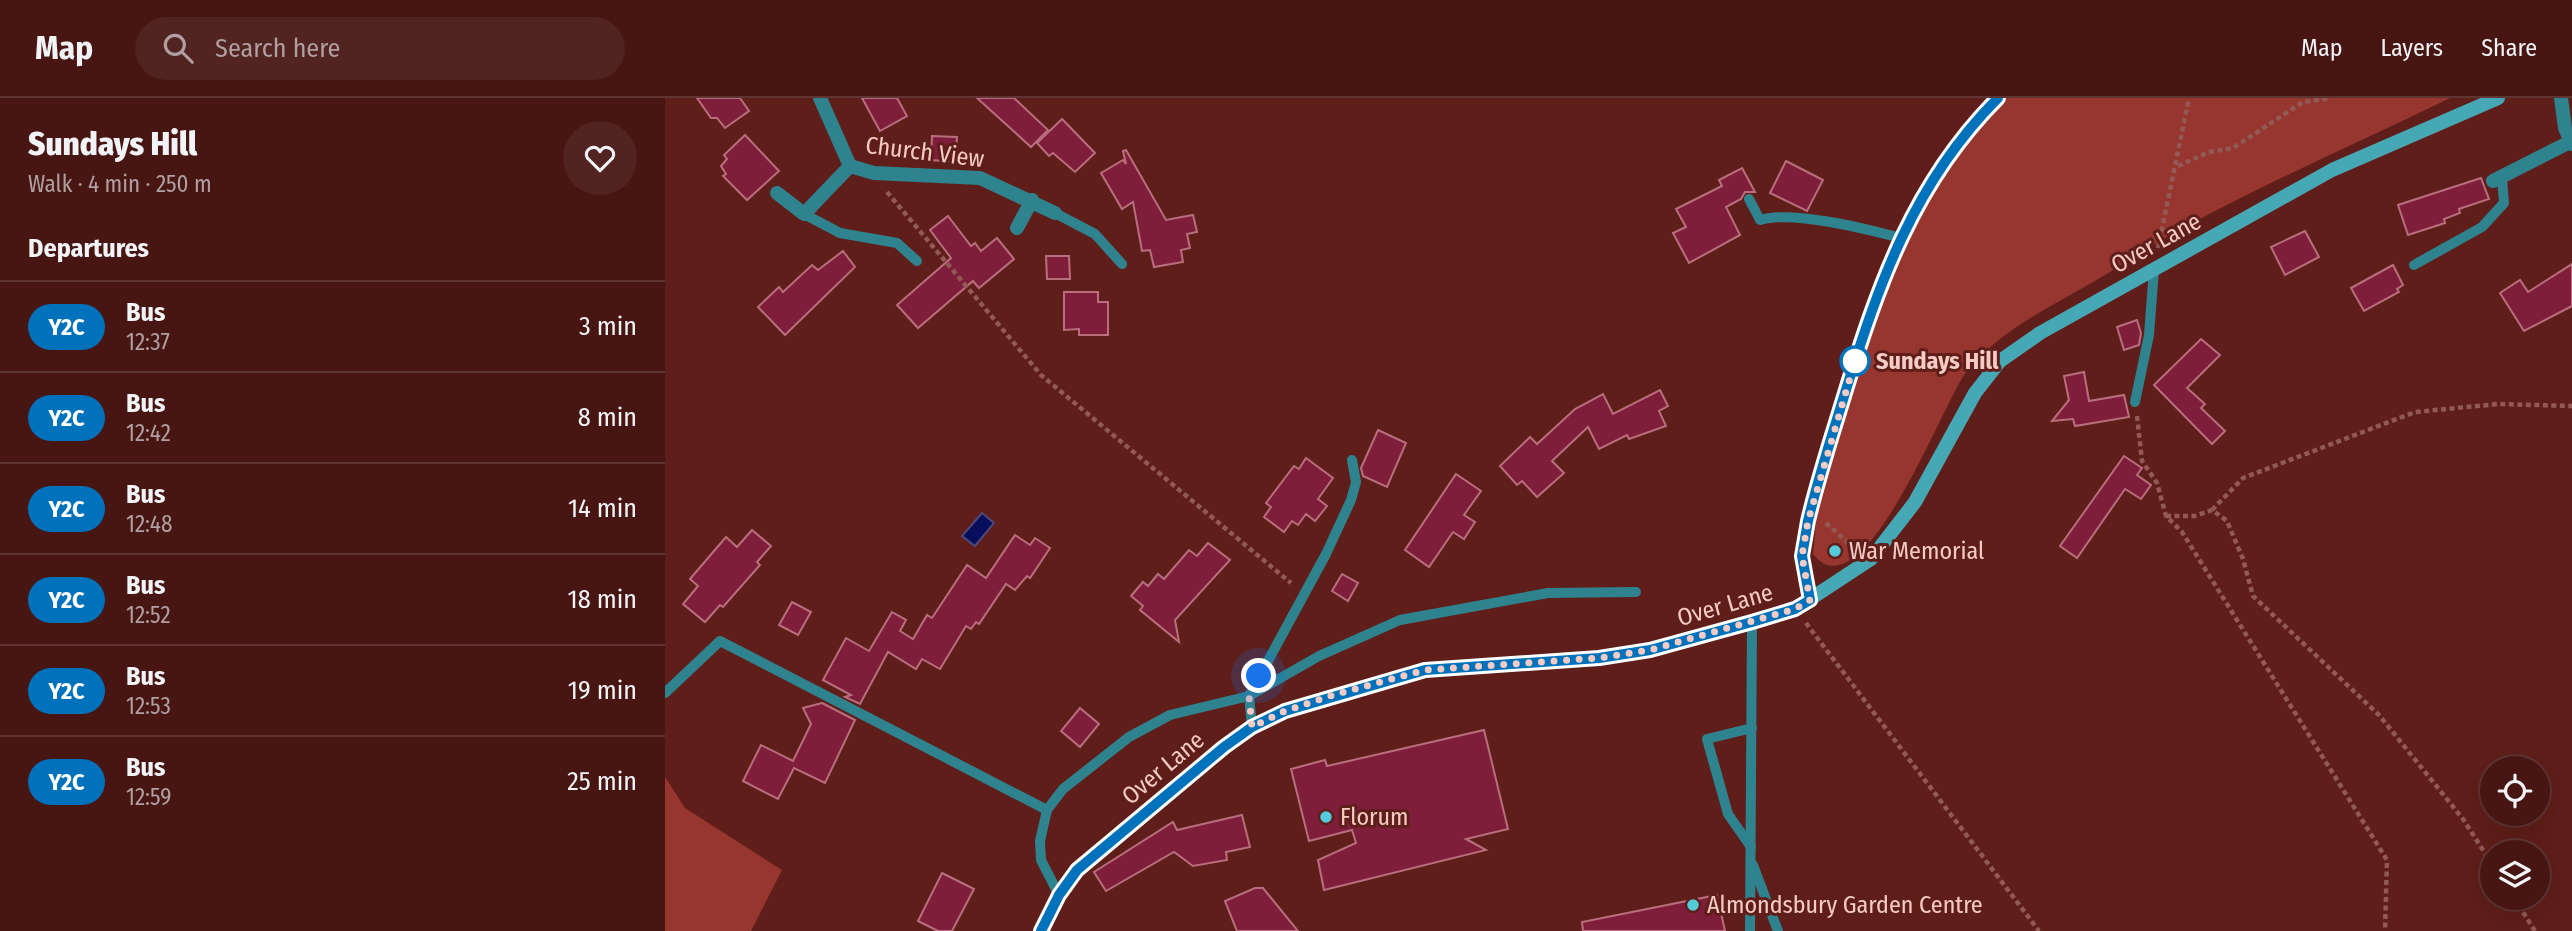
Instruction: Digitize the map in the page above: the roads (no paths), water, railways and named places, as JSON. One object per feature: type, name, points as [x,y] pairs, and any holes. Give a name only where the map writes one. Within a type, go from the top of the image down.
[{"type":"street","points":[[778,193],[804,214],[850,166],[820,98]]},
{"type":"street","points":[[1810,600],[1802,556],[1815,491],[1876,293],[1901,238],[1945,163],[1981,115],[1998,98]]},
{"type":"street","name":"Over Lane","points":[[1041,931],[1059,895],[1077,870],[1224,747],[1252,727],[1285,711],[1425,670],[1599,658],[1650,650],[1795,609],[1871,559],[1915,502],[1975,393],[2000,361],[2039,333],[2332,170],[2498,98]]},
{"type":"street","points":[[2497,179],[2571,143],[2561,98]]},
{"type":"street","name":"Church View","points":[[850,166],[874,173],[981,177],[1055,213]]},
{"type":"street","points":[[1017,228],[1032,200]]},
{"type":"lane","points":[[2414,265],[2482,227],[2504,203],[2497,179]]},
{"type":"lane","points":[[1749,199],[1760,220],[1772,216],[1825,222],[1901,238]]},
{"type":"lane","name":"Church View","points":[[1055,213],[1095,234],[1122,264]]},
{"type":"lane","points":[[804,214],[840,233],[897,243],[917,261]]},
{"type":"lane","points":[[2135,402],[2149,335],[2154,269]]},
{"type":"lane","points":[[1252,727],[1249,696],[1351,500],[1356,482],[1352,460]]},
{"type":"lane","points":[[1059,895],[1041,860],[1040,841],[1047,810],[1063,789],[1129,737],[1170,715],[1249,696],[1319,656],[1400,620],[1548,593],[1636,592]]},
{"type":"lane","points":[[1750,931],[1752,622]]},
{"type":"lane","points":[[665,693],[720,641],[1047,810]]},
{"type":"lane","points":[[1752,728],[1707,739],[1728,814],[1751,853],[1777,931]]},
{"type":"place","name":"Sundays Hill","points":[[1855,361]]},
{"type":"place","name":"War Memorial","points":[[1835,551]]},
{"type":"place","name":"Florum","points":[[1326,817]]},
{"type":"place","name":"Almondsbury Garden Centre","points":[[1693,905]]}]
